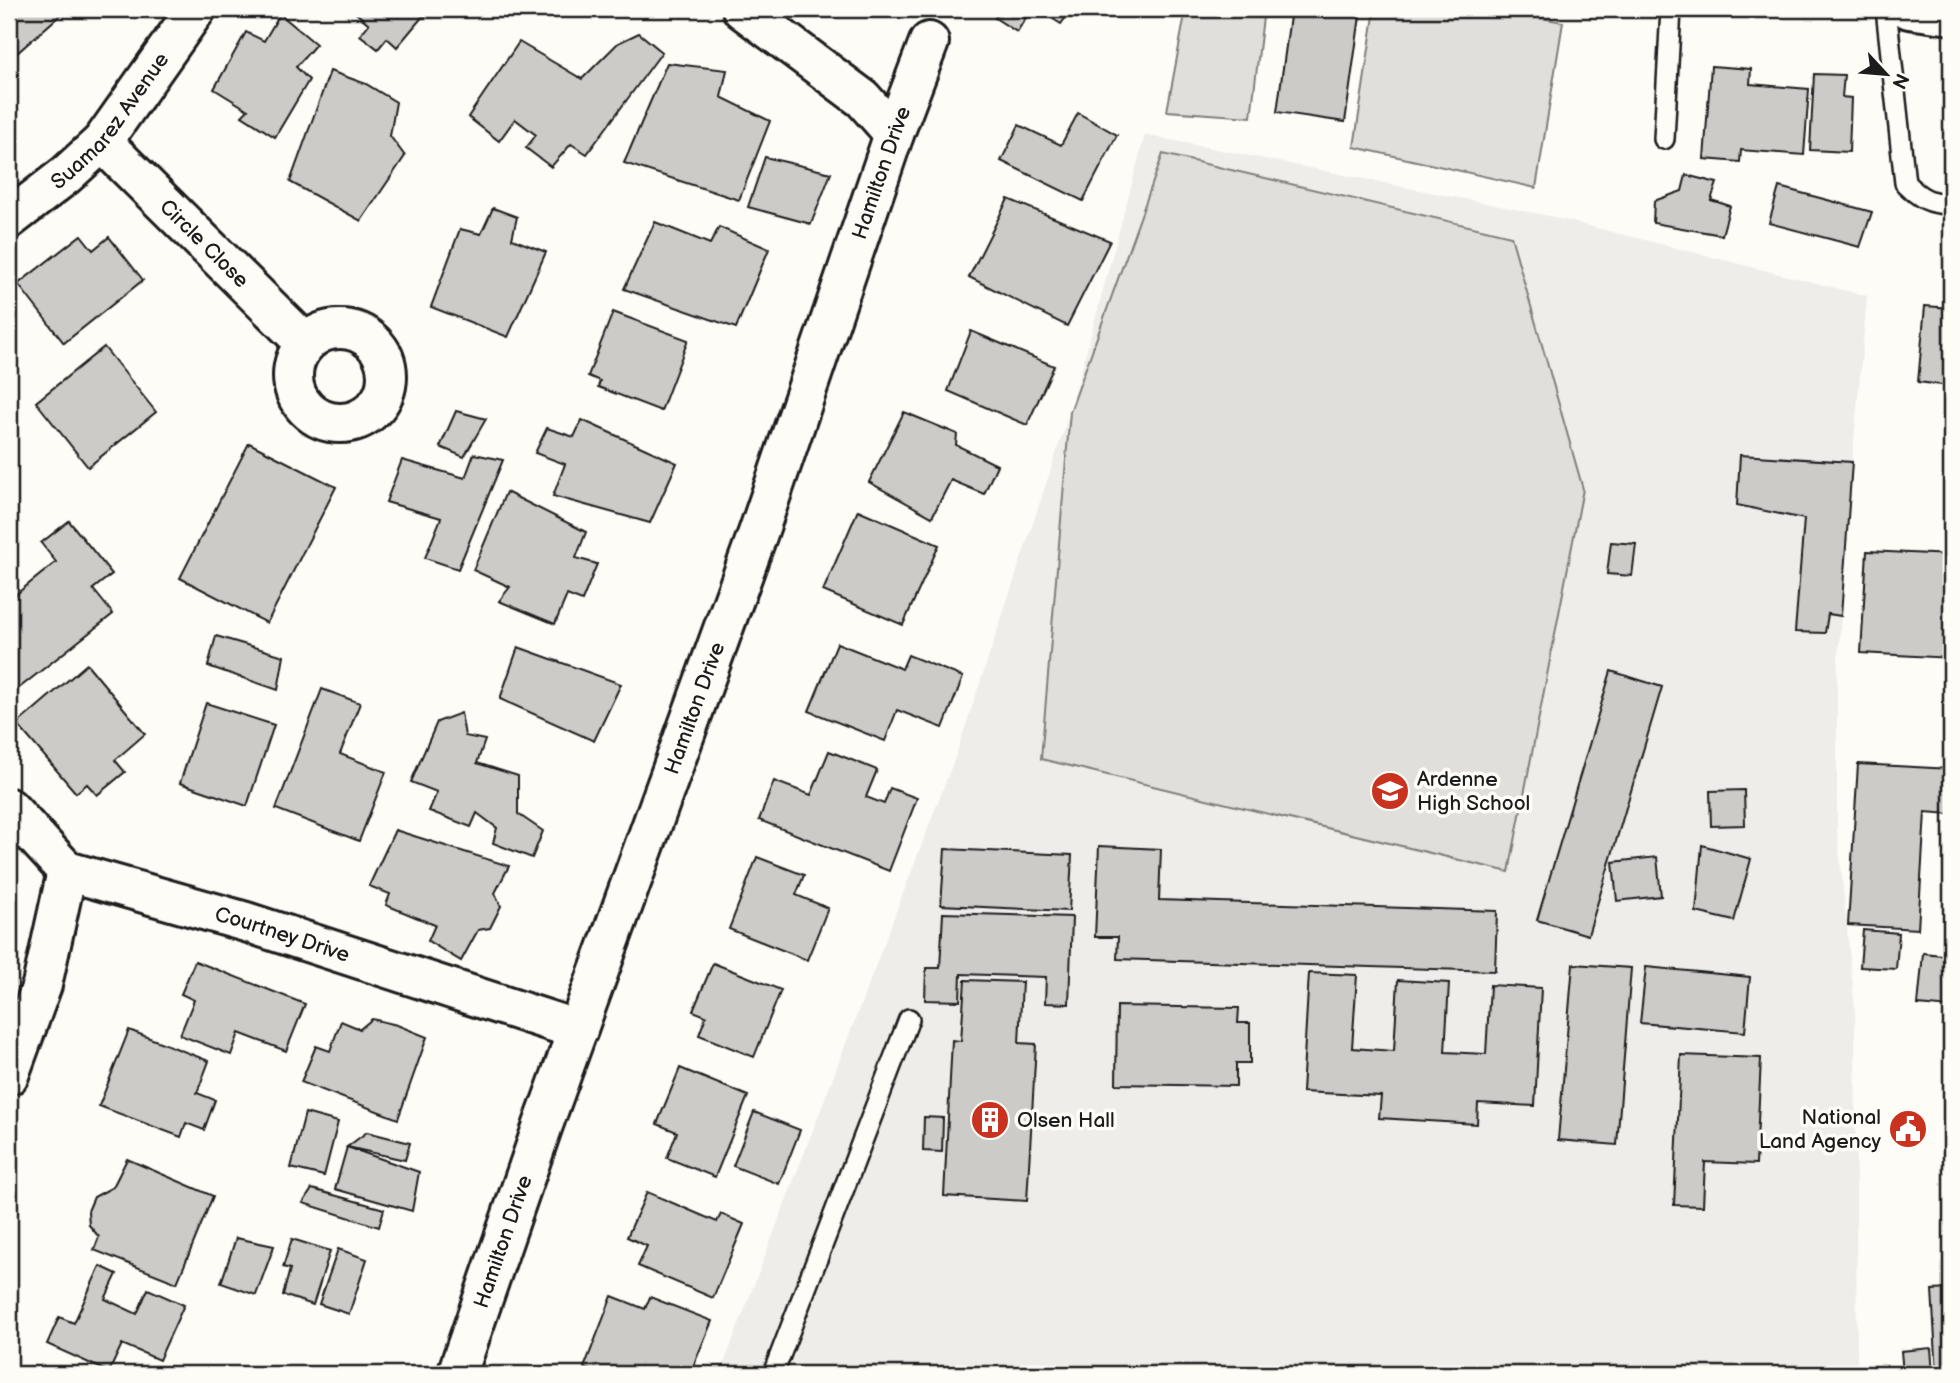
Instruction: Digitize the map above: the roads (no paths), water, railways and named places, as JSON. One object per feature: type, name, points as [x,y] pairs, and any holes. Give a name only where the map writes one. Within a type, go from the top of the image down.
[{"type":"street","name":"Suamarez Avenue","points":[[9,219],[66,175],[102,142],[195,9]]},
{"type":"street","points":[[742,9],[863,99],[894,134]]},
{"type":"street","points":[[1909,9],[1951,15]]},
{"type":"street","name":"Hamilton Drive","points":[[457,1374],[543,1125],[758,533],[894,134],[929,42]]},
{"type":"street","name":"Circle Close","points":[[102,142],[305,343]]},
{"type":"street","points":[[9,808],[68,871],[42,985],[9,1075]]},
{"type":"street","name":"Courtney Drive","points":[[68,871],[246,922],[578,1030]]},
{"type":"lane","points":[[1664,139],[1671,9]]},
{"type":"lane","points":[[1886,9],[1905,183],[1919,197],[1951,204]]},
{"type":"lane","points":[[773,1374],[909,1019]]},
{"type":"place","name":"Ardenne High School","points":[[1390,791]]},
{"type":"place","name":"Olsen Hall","points":[[990,1120]]},
{"type":"place","name":"National Land Agency","points":[[1908,1129]]}]
